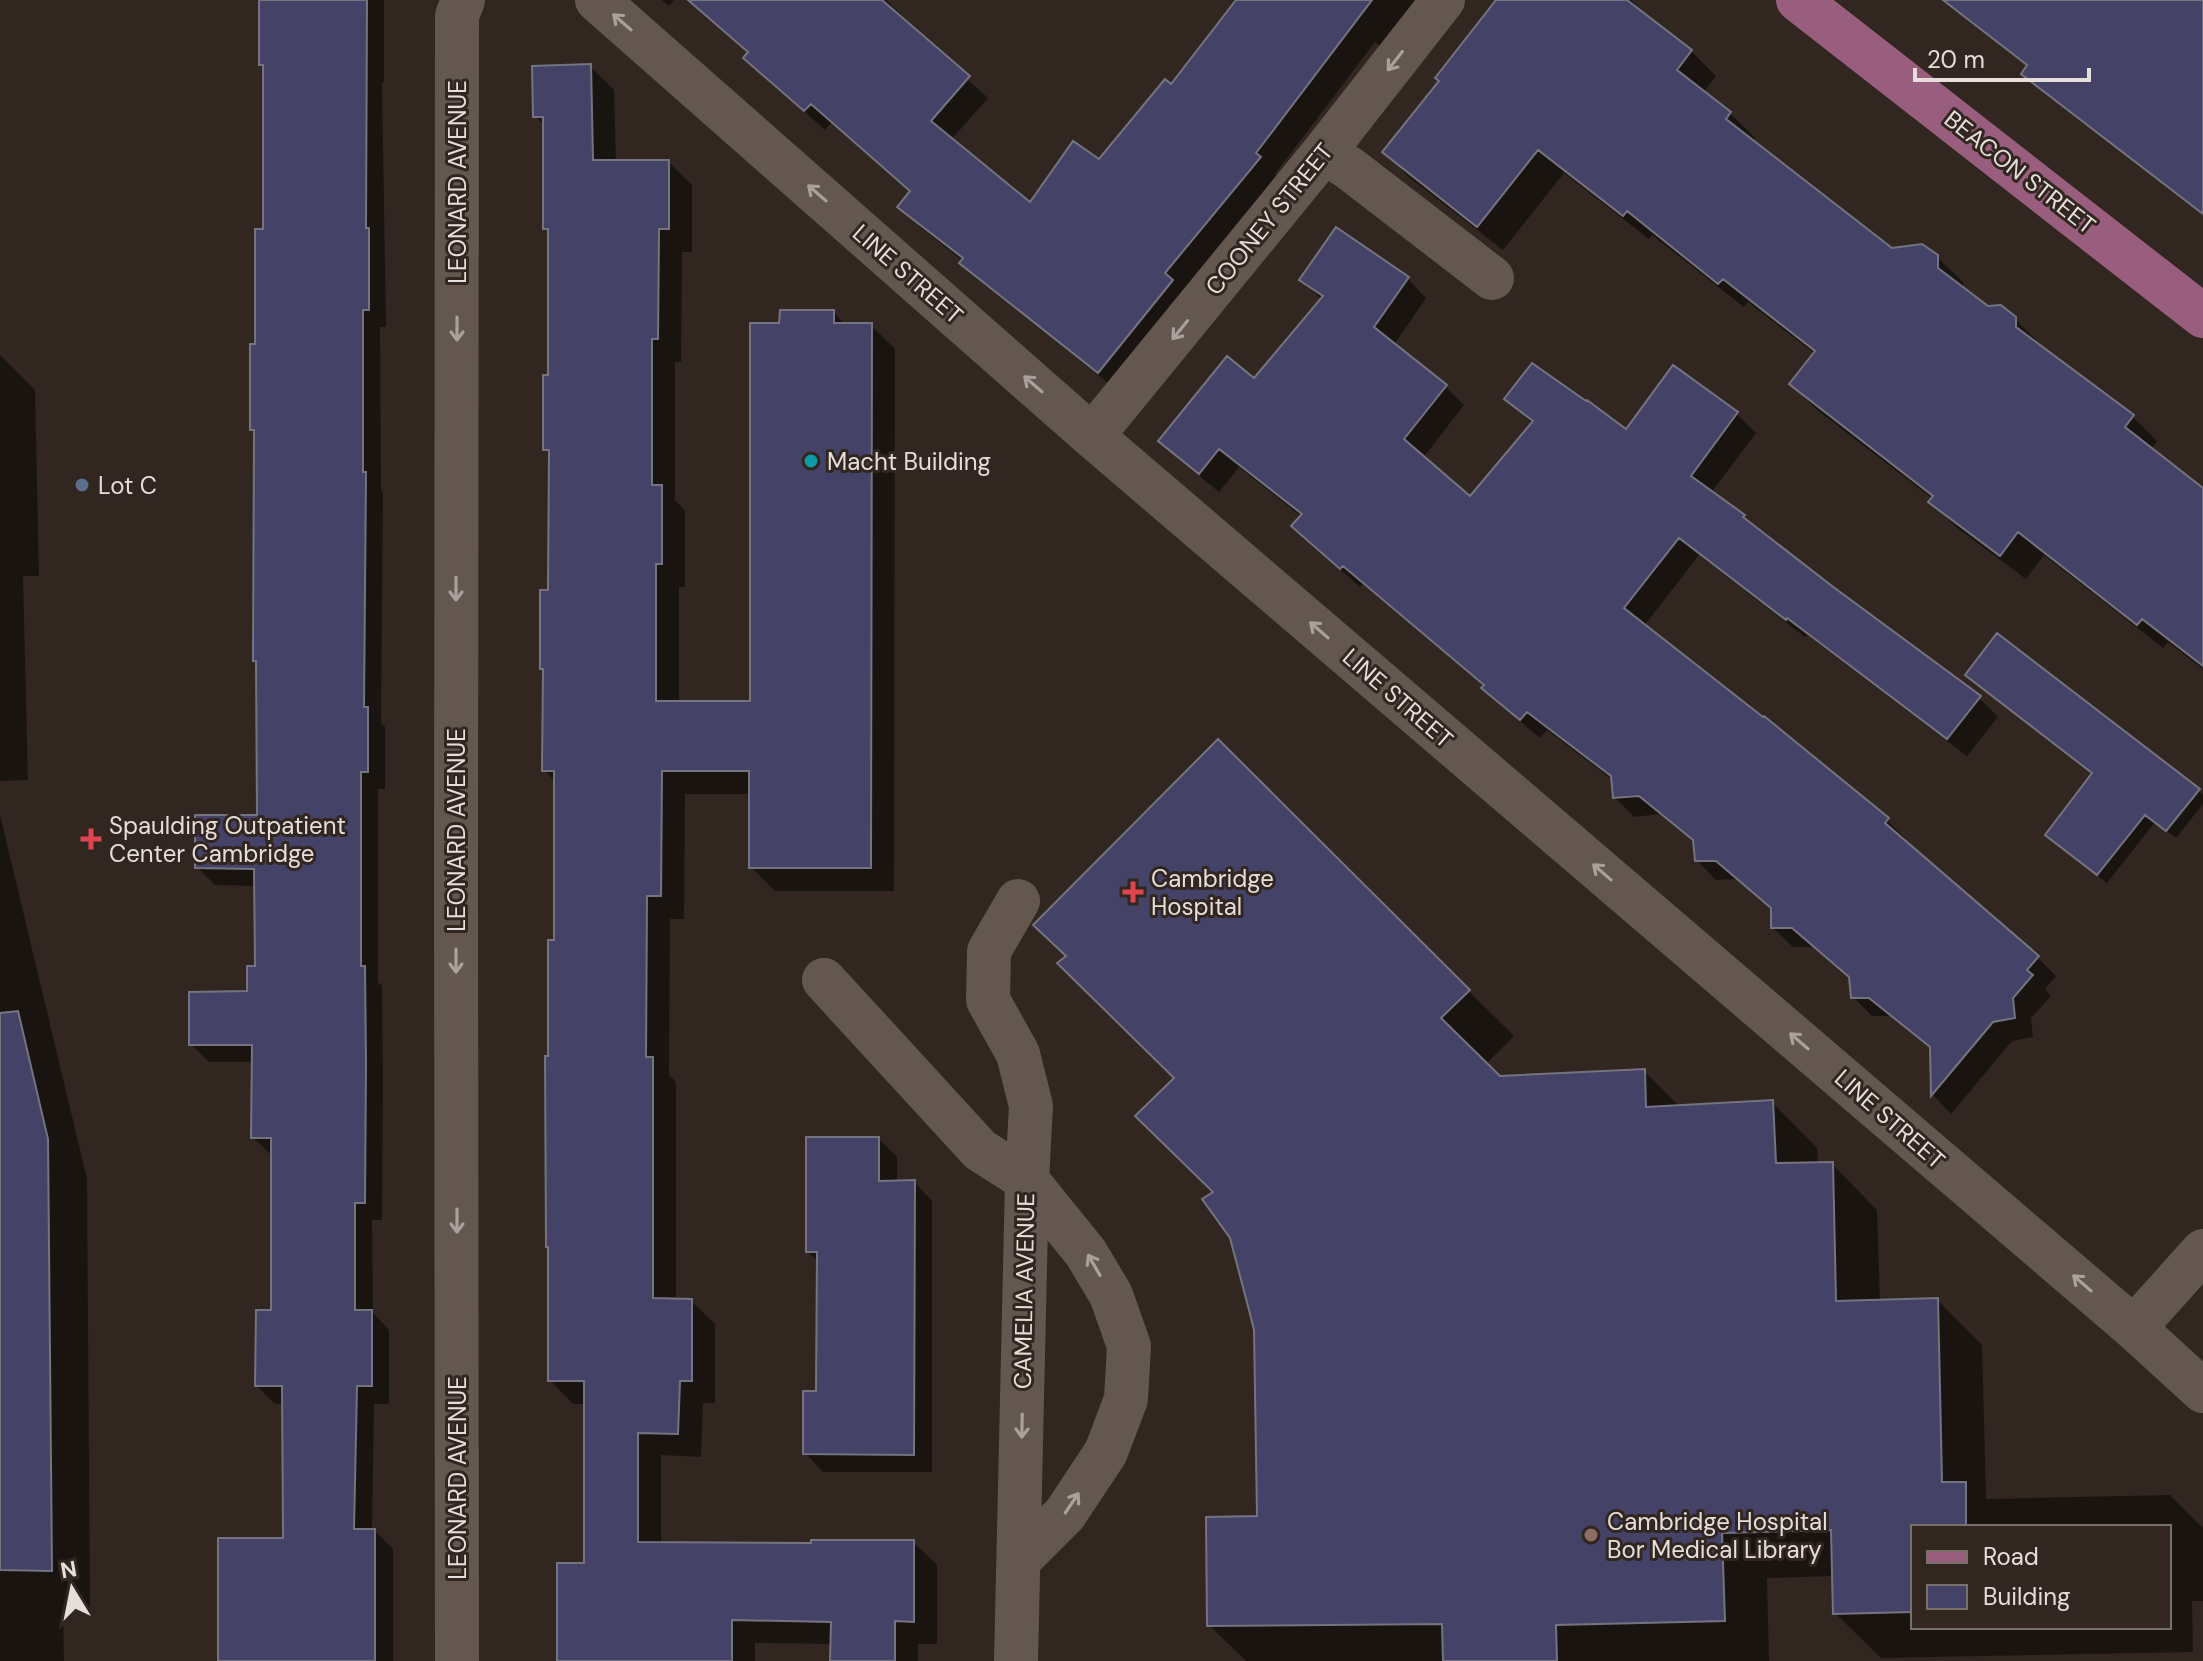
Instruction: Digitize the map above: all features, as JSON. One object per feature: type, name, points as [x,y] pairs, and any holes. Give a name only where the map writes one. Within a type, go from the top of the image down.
[{"type":"main road","name":"BEACON STREET","points":[[1798,0],[2203,316]]},
{"type":"street","name":"LEONARD AVENUE","points":[[457,1661],[457,16],[463,0]]},
{"type":"street","name":"LINE STREET","points":[[597,0],[1092,436],[2134,1328],[2203,1391]]},
{"type":"street","name":"COONEY STREET","points":[[1092,436],[1324,152],[1443,0]]},
{"type":"street","points":[[1324,152],[1492,278]]},
{"type":"street","points":[[824,980],[980,1150],[1027,1180],[1031,1106],[1018,1054],[988,1000],[989,951],[1018,901]]},
{"type":"street","name":"CAMELIA AVENUE","points":[[1019,1560],[1065,1514],[1106,1452],[1126,1399],[1129,1346],[1111,1295],[1086,1253],[1027,1180]]},
{"type":"street","name":"CAMELIA AVENUE","points":[[1016,1661],[1027,1180]]},
{"type":"street","points":[[2134,1328],[2203,1251]]},
{"type":"building","points":[[259,0],[367,0],[366,228],[369,228],[369,310],[363,310],[363,472],[366,472],[364,707],[368,707],[368,772],[361,772],[365,1203],[355,1203],[355,1310],[372,1310],[372,1386],[357,1386],[354,1529],[375,1529],[375,1661],[218,1661],[218,1538],[283,1538],[282,1386],[255,1386],[256,1310],[271,1310],[271,1138],[251,1138],[252,1045],[189,1045],[189,992],[247,991],[247,966],[255,966],[254,869],[195,868],[195,815],[257,815],[256,661],[253,661],[254,430],[250,430],[250,344],[255,344],[255,229],[263,229],[263,65],[259,65]]},
{"type":"building","points":[[688,0],[882,0],[970,76],[931,121],[1030,202],[1073,141],[1099,159],[1165,79],[1171,84],[1236,0],[1372,0],[1256,153],[1261,157],[1165,273],[1173,280],[1098,373],[959,263],[963,258],[897,207],[910,191],[811,104],[804,111],[743,58],[748,52]]},
{"type":"building","points":[[1496,0],[1627,0],[1692,50],[1677,70],[1731,112],[1726,119],[1892,248],[1922,244],[1938,255],[1938,268],[1988,306],[2001,305],[2016,317],[2016,327],[2134,415],[2125,427],[2203,488],[2203,666],[2142,619],[2137,625],[2018,532],[2000,556],[1928,502],[1933,496],[1789,384],[1815,351],[1723,279],[1718,284],[1627,211],[1623,216],[1538,150],[1477,227],[1382,152],[1439,81],[1435,78]]},
{"type":"building","points":[[1943,0],[2203,0],[2203,214],[2021,74],[2027,65]]},
{"type":"building","points":[[591,64],[593,160],[669,160],[669,229],[659,229],[658,339],[652,339],[652,485],[662,485],[662,564],[656,564],[656,701],[750,701],[750,323],[779,323],[780,310],[834,310],[834,323],[872,323],[871,868],[749,868],[749,771],[662,771],[661,896],[647,896],[646,1057],[653,1057],[653,1298],[692,1299],[692,1381],[680,1381],[678,1434],[638,1433],[638,1542],[914,1540],[914,1622],[895,1621],[895,1661],[830,1661],[831,1622],[732,1620],[732,1661],[557,1661],[557,1563],[584,1563],[584,1381],[548,1381],[545,1056],[548,1056],[548,940],[554,940],[554,771],[542,771],[540,590],[548,590],[549,450],[543,450],[543,375],[548,375],[548,229],[543,229],[543,117],[533,117],[532,66]]},
{"type":"building","points":[[1336,227],[1409,277],[1374,327],[1447,385],[1404,439],[1470,496],[1533,421],[1504,399],[1532,363],[1626,429],[1673,365],[1738,412],[1691,476],[1745,515],[1743,517],[1832,586],[1981,696],[1947,739],[1679,538],[1624,608],[1889,818],[1885,823],[2039,956],[2027,970],[2033,975],[2013,998],[2015,1018],[1993,1022],[1931,1096],[1930,1047],[1869,998],[1851,998],[1849,977],[1792,928],[1771,928],[1771,908],[1716,861],[1695,861],[1693,840],[1639,796],[1613,798],[1611,776],[1527,712],[1520,720],[1481,688],[1484,685],[1291,526],[1302,514],[1219,449],[1199,474],[1158,441],[1227,356],[1254,378],[1323,296],[1299,280]]},
{"type":"building","points":[[1997,633],[2200,789],[2166,831],[2145,815],[2097,875],[2045,835],[2092,773],[1965,675]]},
{"type":"building","name":"Cambridge Hospital","points":[[1218,739],[1470,990],[1441,1018],[1500,1076],[1645,1069],[1646,1107],[1773,1100],[1776,1163],[1833,1162],[1836,1301],[1938,1298],[1942,1482],[1966,1482],[1966,1525],[1911,1525],[1911,1612],[1833,1614],[1831,1530],[1722,1533],[1725,1621],[1556,1625],[1557,1661],[1443,1661],[1442,1624],[1207,1626],[1206,1517],[1257,1516],[1254,1330],[1230,1238],[1202,1199],[1213,1192],[1135,1116],[1174,1078],[1057,963],[1066,956],[1033,925]]},
{"type":"building","points":[[18,1011],[48,1139],[52,1571],[0,1570],[0,1013]]},
{"type":"building","points":[[806,1137],[879,1137],[879,1181],[915,1180],[914,1455],[803,1454],[803,1391],[816,1391],[817,1252],[806,1252]]},
{"type":"place","name":"Macht Building","points":[[811,461]]},
{"type":"place","name":"Lot C","points":[[82,485]]},
{"type":"place","name":"Spaulding Outpatient Center Cambridge","points":[[91,839]]},
{"type":"place","name":"Cambridge Hospital","points":[[1133,892]]},
{"type":"place","name":"Cambridge Hospital Bor Medical Library","points":[[1591,1535]]}]
